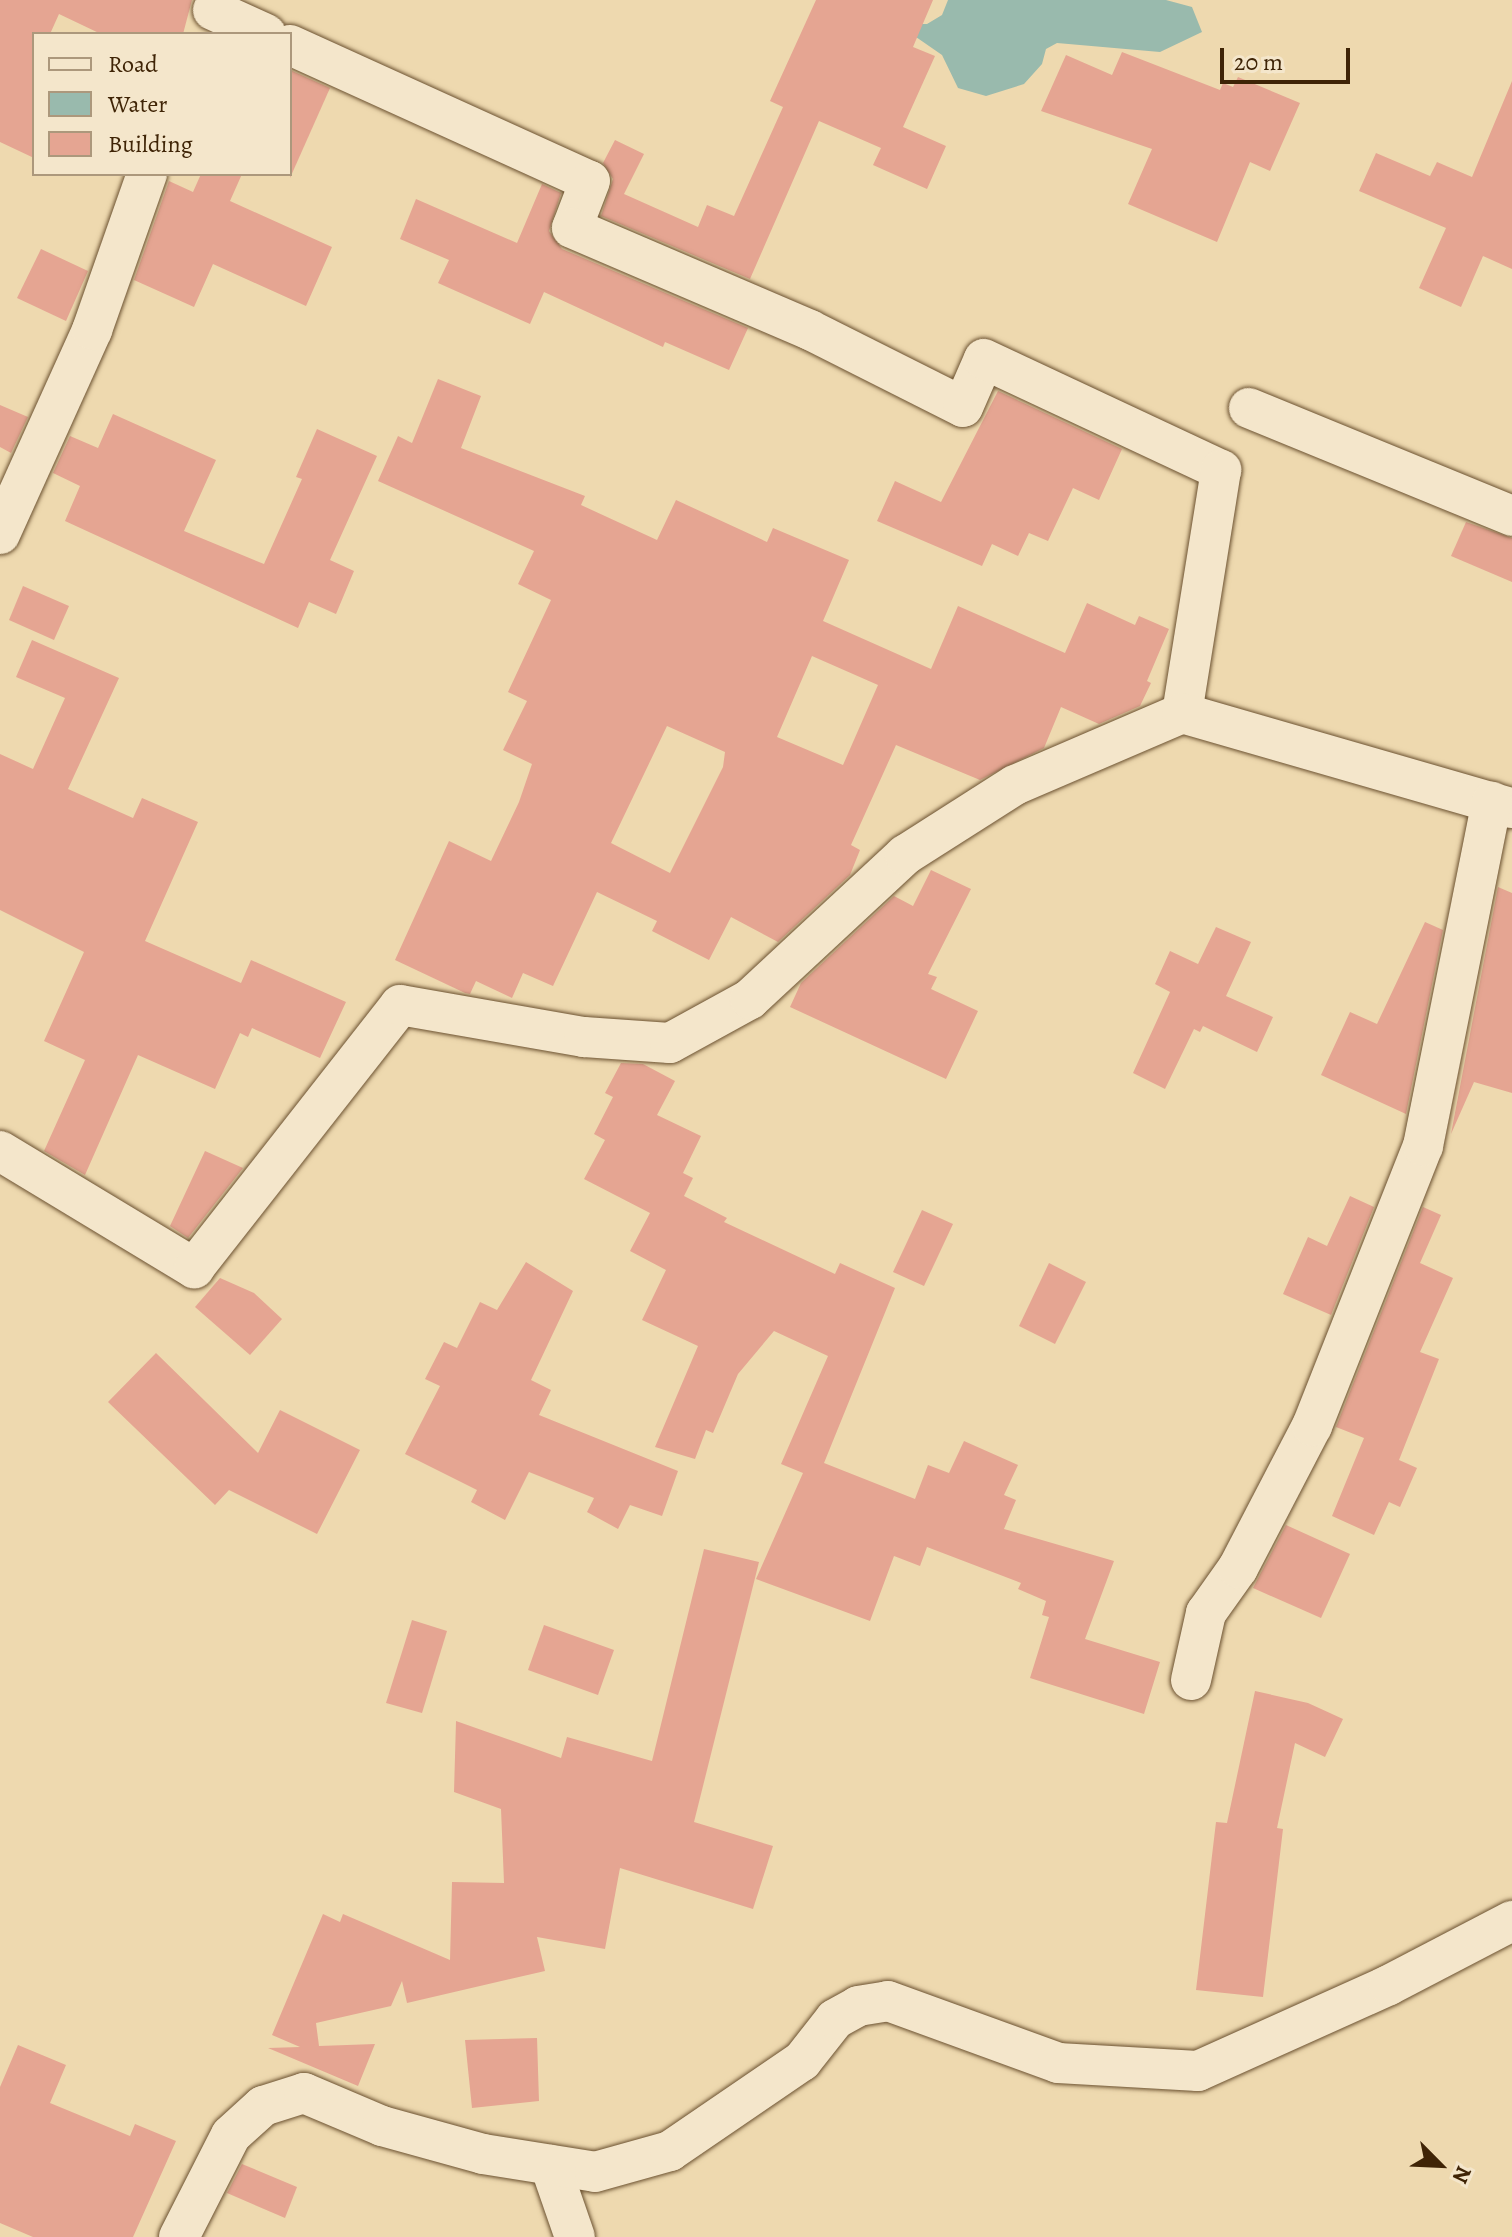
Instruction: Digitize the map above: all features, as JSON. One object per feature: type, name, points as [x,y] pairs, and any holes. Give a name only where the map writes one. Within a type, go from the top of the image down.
[{"type":"street","points":[[211,15],[260,32]]},
{"type":"street","points":[[292,46],[590,181],[572,228],[810,330],[963,407],[984,359],[1221,470],[1182,713]]},
{"type":"street","points":[[4,516],[92,330],[146,176]]},
{"type":"street","points":[[1249,408],[1512,516]]},
{"type":"street","points":[[0,1151],[194,1268],[400,1005],[584,1037],[670,1043],[750,999],[905,855],[1015,785],[1182,713],[1502,805],[1423,1146],[1312,1426],[1238,1568],[1206,1613],[1191,1680]]},
{"type":"street","points":[[179,2237],[231,2135],[263,2106],[304,2093],[397,2130],[483,2154],[595,2172],[670,2151],[802,2061],[835,2019],[858,2006],[888,2001],[1058,2063],[1198,2071],[1389,1985],[1512,1921]]},
{"type":"street","points":[[550,2165],[575,2237]]},
{"type":"water","points":[[948,0],[1166,0],[1192,7],[1202,32],[1160,52],[1057,43],[1046,49],[1042,64],[1024,84],[986,96],[958,88],[942,55],[916,37],[913,24],[927,24],[942,15]]},
{"type":"building","points":[[0,0],[192,0],[184,32],[97,32],[59,14],[51,32],[32,32],[32,157],[0,142]]},
{"type":"building","points":[[816,0],[933,0],[913,47],[935,56],[903,127],[946,146],[927,189],[873,165],[881,148],[819,121],[750,279],[601,216],[613,179],[603,163],[615,140],[644,154],[624,194],[698,227],[707,205],[734,216],[783,107],[770,101]]},
{"type":"building","points":[[1122,52],[1220,90],[1223,83],[1233,87],[1238,77],[1300,103],[1270,171],[1250,162],[1217,242],[1128,204],[1152,149],[1041,111],[1066,55],[1112,75]]},
{"type":"building","points":[[292,71],[330,88],[292,174]]},
{"type":"building","points":[[1512,81],[1512,269],[1483,256],[1461,307],[1419,288],[1446,228],[1359,191],[1376,153],[1430,176],[1437,162],[1472,177]]},
{"type":"building","points":[[200,176],[241,176],[230,201],[332,247],[306,306],[213,264],[194,307],[134,280],[169,181],[193,192]]},
{"type":"building","points":[[542,184],[561,193],[549,231],[562,249],[748,328],[729,370],[665,342],[663,347],[544,292],[530,324],[438,283],[449,260],[400,239],[416,199],[517,243]]},
{"type":"building","points":[[41,249],[88,271],[66,321],[17,298]]},
{"type":"building","points":[[438,379],[481,396],[461,448],[585,496],[581,505],[657,540],[676,500],[767,542],[773,528],[849,560],[823,621],[931,669],[958,606],[1065,653],[1087,603],[1135,625],[1139,616],[1169,629],[1140,706],[1099,724],[1061,707],[1044,748],[980,780],[896,745],[851,845],[860,850],[850,875],[778,942],[731,917],[709,960],[652,931],[657,921],[597,892],[553,986],[523,973],[512,998],[476,981],[470,994],[465,993],[395,960],[449,841],[491,861],[519,802],[532,764],[503,750],[527,701],[508,692],[551,600],[518,584],[534,551],[378,481],[398,436],[412,443]],"holes":[[[812,656],[878,685],[843,765],[777,737]],[[667,726],[725,752],[723,767],[670,873],[611,843]]]},
{"type":"building","points":[[998,391],[1122,449],[1099,500],[1073,488],[1048,541],[1029,533],[1018,556],[992,544],[982,566],[877,521],[895,481],[941,502]]},
{"type":"building","points":[[0,405],[28,417],[11,453],[0,447]]},
{"type":"building","points":[[113,414],[216,460],[184,531],[264,564],[302,479],[296,477],[317,429],[377,456],[330,560],[354,571],[336,614],[309,602],[298,628],[65,521],[80,486],[53,473],[70,436],[98,448]]},
{"type":"building","points":[[1466,522],[1512,538],[1512,582],[1451,556]]},
{"type":"building","points":[[23,586],[69,606],[54,640],[9,620]]},
{"type":"building","points":[[32,640],[119,678],[68,789],[133,818],[142,798],[198,822],[145,941],[241,983],[251,960],[346,1002],[320,1058],[252,1028],[248,1037],[240,1033],[215,1089],[138,1055],[85,1175],[44,1151],[85,1060],[44,1041],[84,952],[0,910],[0,754],[33,769],[65,698],[16,677]]},
{"type":"building","points":[[931,870],[971,889],[928,974],[937,977],[931,989],[978,1011],[946,1079],[790,1007],[801,983],[894,896],[913,906]]},
{"type":"building","points":[[1498,887],[1512,893],[1512,1093],[1474,1082],[1451,1134]]},
{"type":"building","points":[[1425,922],[1443,930],[1406,1114],[1321,1075],[1350,1012],[1377,1024]]},
{"type":"building","points":[[1216,927],[1251,942],[1226,996],[1273,1017],[1257,1052],[1203,1026],[1200,1032],[1194,1029],[1165,1089],[1133,1073],[1170,992],[1155,984],[1170,951],[1198,964]]},
{"type":"building","points":[[621,1063],[643,1064],[675,1081],[657,1115],[701,1136],[683,1173],[693,1178],[684,1196],[727,1218],[724,1222],[835,1274],[840,1263],[895,1288],[824,1463],[915,1499],[928,1465],[949,1473],[964,1441],[1018,1465],[1004,1495],[1016,1500],[1004,1529],[1114,1561],[1085,1639],[1160,1662],[1144,1714],[1030,1678],[1049,1617],[1042,1615],[1046,1601],[1018,1589],[1021,1583],[927,1547],[920,1566],[894,1556],[870,1621],[756,1579],[803,1473],[781,1464],[828,1356],[774,1331],[738,1374],[713,1433],[706,1430],[695,1459],[655,1447],[698,1346],[642,1320],[666,1270],[630,1251],[650,1213],[584,1179],[605,1140],[594,1134],[613,1097],[605,1093]]},
{"type":"building","points":[[205,1151],[243,1168],[188,1238],[170,1226]]},
{"type":"building","points":[[1350,1196],[1374,1207],[1331,1315],[1283,1294],[1308,1237],[1327,1246]]},
{"type":"building","points":[[1423,1207],[1441,1215],[1420,1263],[1453,1278],[1420,1352],[1439,1359],[1399,1460],[1417,1468],[1400,1507],[1389,1502],[1374,1535],[1332,1516],[1364,1438],[1336,1427]]},
{"type":"building","points":[[922,1210],[953,1224],[924,1286],[893,1272]]},
{"type":"building","points":[[526,1262],[573,1291],[531,1380],[551,1390],[539,1415],[678,1471],[662,1516],[630,1505],[618,1529],[587,1512],[594,1498],[529,1472],[505,1520],[471,1502],[477,1490],[405,1454],[440,1386],[425,1379],[444,1342],[457,1348],[480,1302],[497,1310]]},
{"type":"building","points":[[1049,1263],[1086,1282],[1055,1344],[1019,1326]]},
{"type":"building","points":[[220,1278],[254,1293],[282,1319],[250,1355],[195,1307]]},
{"type":"building","points":[[156,1353],[258,1453],[280,1410],[360,1450],[317,1534],[229,1490],[215,1505],[108,1402]]},
{"type":"building","points":[[1286,1525],[1350,1554],[1321,1618],[1253,1588]]},
{"type":"building","points":[[704,1549],[759,1562],[694,1822],[773,1846],[753,1909],[620,1868],[605,1949],[537,1937],[545,1971],[407,2003],[402,1981],[391,2006],[316,2023],[319,2046],[375,2044],[358,2086],[268,2048],[300,2047],[272,2035],[323,1914],[340,1922],[343,1914],[450,1960],[452,1882],[504,1883],[501,1809],[454,1792],[456,1721],[561,1758],[567,1737],[652,1761]]},
{"type":"building","points":[[412,1620],[447,1631],[422,1713],[386,1703]]},
{"type":"building","points":[[544,1625],[614,1650],[598,1695],[528,1670]]},
{"type":"building","points":[[1255,1691],[1308,1703],[1343,1719],[1325,1757],[1295,1743],[1277,1828],[1283,1829],[1263,1997],[1196,1990],[1216,1822],[1227,1823]]},
{"type":"building","points":[[537,2038],[539,2101],[472,2108],[465,2040]]},
{"type":"building","points":[[18,2045],[66,2065],[50,2103],[130,2136],[135,2124],[176,2141],[133,2237],[33,2237],[0,2223],[0,2087]]},
{"type":"building","points":[[242,2164],[297,2187],[285,2218],[227,2193]]}]
